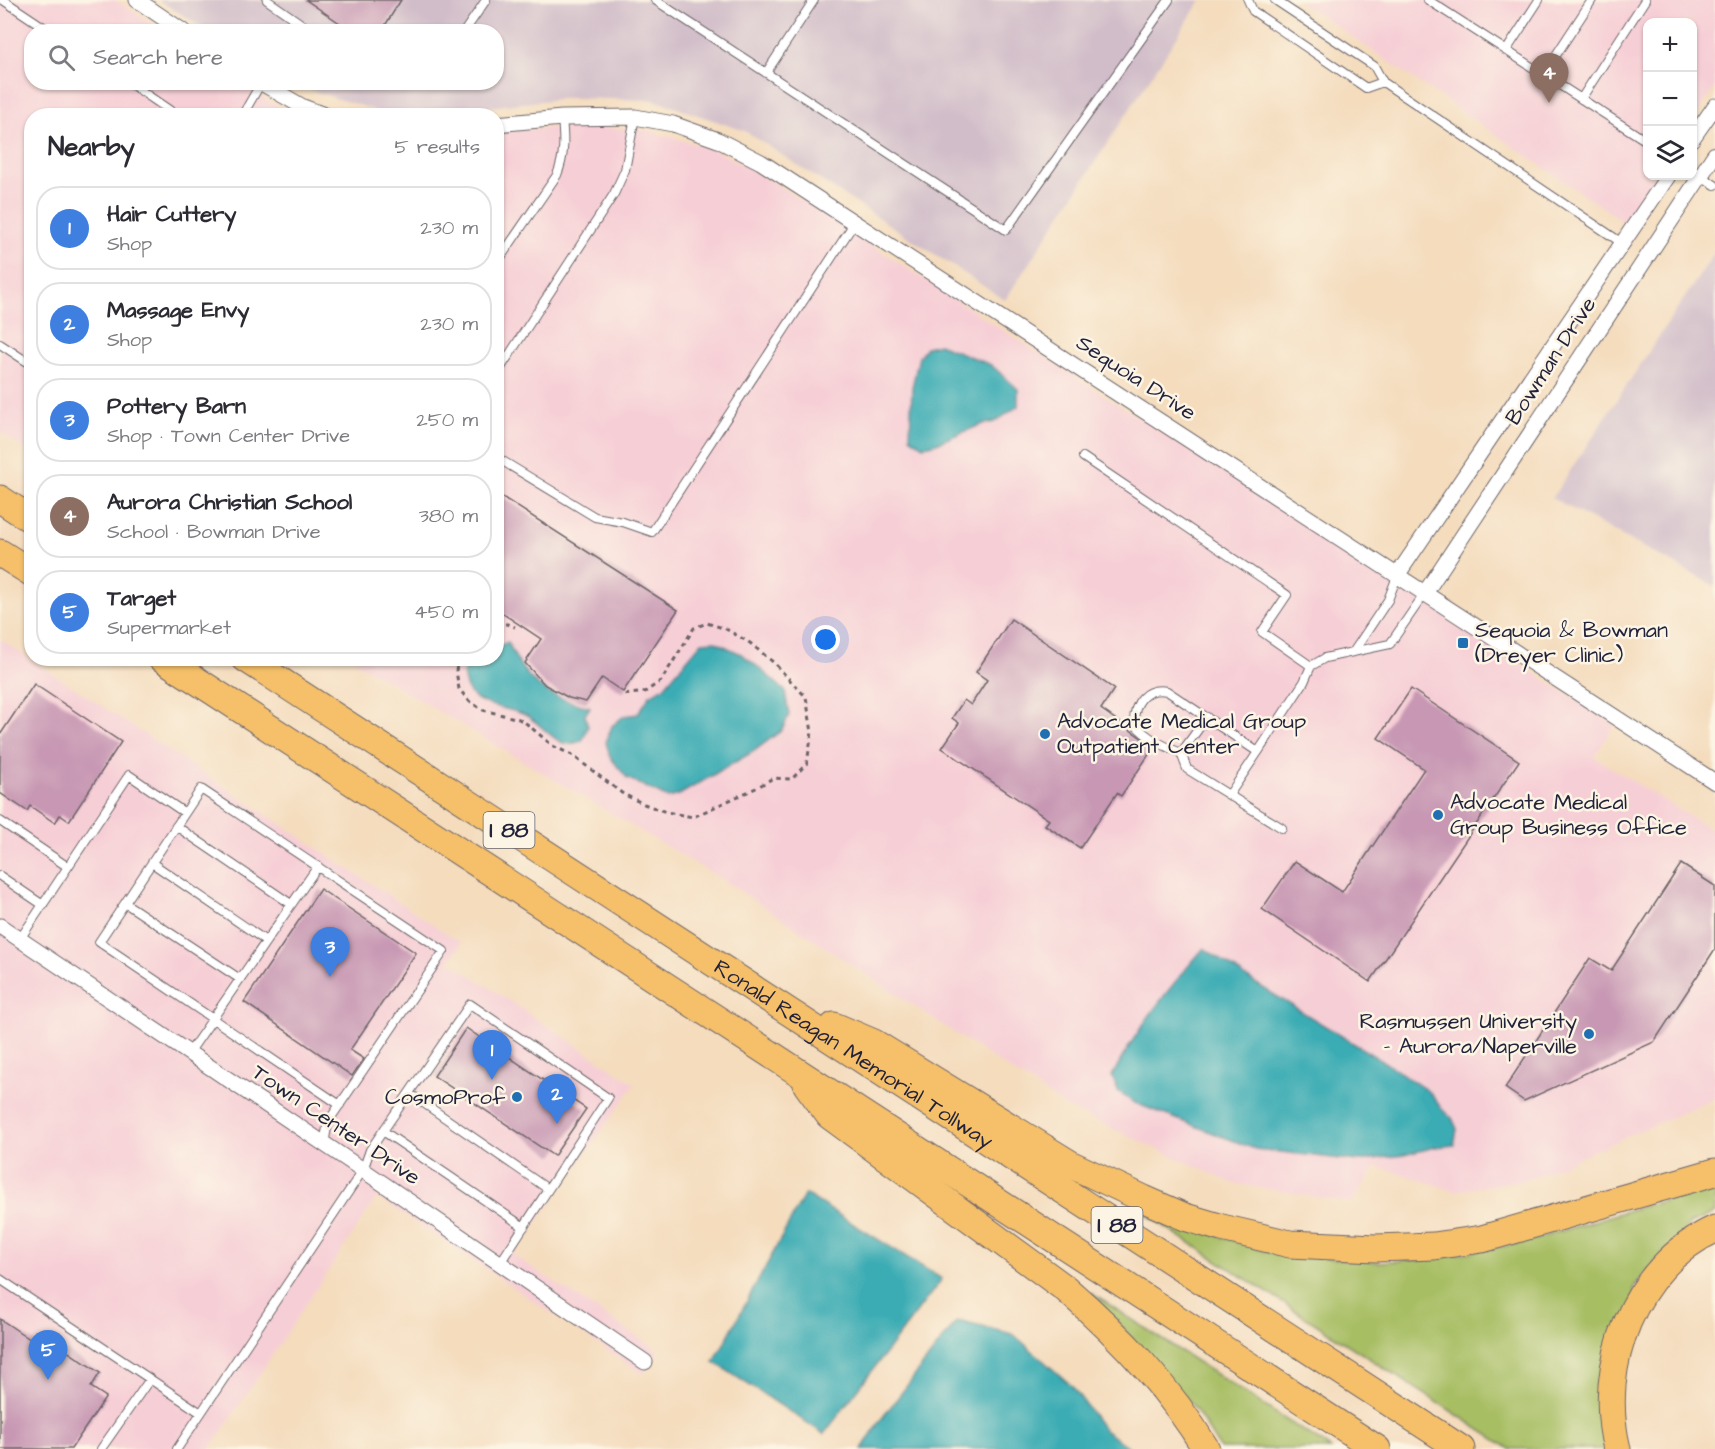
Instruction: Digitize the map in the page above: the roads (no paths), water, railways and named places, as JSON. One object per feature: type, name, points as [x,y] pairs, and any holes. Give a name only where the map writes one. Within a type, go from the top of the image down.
[{"type":"highway","points":[[0,499],[24,515]]},
{"type":"highway","points":[[0,553],[24,568]]},
{"type":"highway","name":"Ronald Reagan Memorial Tollway","points":[[174,666],[1377,1449]]},
{"type":"highway","name":"Ronald Reagan Memorial Tollway","points":[[257,666],[1461,1449]]},
{"type":"highway","points":[[772,1001],[874,1043],[1072,1165],[1144,1199],[1222,1228],[1290,1244],[1376,1248],[1434,1246],[1482,1239],[1715,1172]]},
{"type":"highway","points":[[795,1070],[829,1115],[1066,1289],[1102,1321],[1142,1361],[1170,1396],[1206,1449]]},
{"type":"highway","points":[[1617,1449],[1611,1389],[1614,1363],[1630,1319],[1643,1291],[1671,1259],[1715,1229]]},
{"type":"street","points":[[137,0],[172,24]]},
{"type":"street","points":[[270,90],[297,108]]},
{"type":"street","points":[[1697,132],[1715,106]]},
{"type":"street","name":"Sequoia Drive","points":[[504,123],[562,118],[635,117],[673,124],[718,140],[761,162],[1715,782]]},
{"type":"street","name":"Bowman Drive","points":[[1697,172],[1715,154]]},
{"type":"street","name":"Bowman Drive","points":[[1398,574],[1665,180]]},
{"type":"street","name":"Bowman Drive","points":[[1425,593],[1692,180]]},
{"type":"street","name":"Town Center Drive","points":[[0,926],[645,1362]]},
{"type":"lane","points":[[3,0],[39,24]]},
{"type":"lane","points":[[267,0],[302,24]]},
{"type":"lane","points":[[470,24],[486,0]]},
{"type":"lane","points":[[655,0],[1006,230],[1169,0]]},
{"type":"lane","points":[[766,73],[814,0]]},
{"type":"lane","points":[[1248,0],[1253,11],[1366,87],[1383,82]]},
{"type":"lane","points":[[1275,0],[1374,66],[1383,82],[1622,243]]},
{"type":"lane","points":[[1428,0],[1643,139]]},
{"type":"lane","points":[[1506,51],[1539,0]]},
{"type":"lane","points":[[1543,75],[1592,0]]},
{"type":"lane","points":[[1581,99],[1645,0]]},
{"type":"lane","points":[[140,90],[166,108]]},
{"type":"lane","points":[[246,108],[256,90]]},
{"type":"lane","points":[[504,363],[614,194],[625,170],[635,117]]},
{"type":"lane","points":[[504,252],[557,174],[563,159],[565,143],[562,118]]},
{"type":"lane","points":[[1697,172],[1715,185]]},
{"type":"lane","points":[[504,462],[595,518],[623,522],[652,532],[855,222]]},
{"type":"lane","points":[[0,344],[24,360]]},
{"type":"lane","points":[[1083,458],[1287,595],[1262,632],[1311,666]]},
{"type":"lane","points":[[1354,651],[1388,600],[1398,574]]},
{"type":"lane","points":[[1229,795],[1304,682],[1311,666],[1325,658],[1390,644],[1425,593]]},
{"type":"lane","points":[[1257,752],[1167,691],[1156,689],[1146,693],[1134,711],[1134,723],[1141,732],[1181,753],[1187,768],[1282,828]]},
{"type":"lane","points":[[1181,753],[1207,717]]},
{"type":"lane","points":[[20,939],[129,775],[185,813]]},
{"type":"lane","points":[[324,1144],[328,1122],[340,1105],[444,951],[201,789],[99,942],[340,1105]]},
{"type":"lane","points":[[0,821],[68,867]]},
{"type":"lane","points":[[176,826],[291,904]]},
{"type":"lane","points":[[152,863],[266,941]]},
{"type":"lane","points":[[189,1053],[318,866]]},
{"type":"lane","points":[[0,876],[43,905]]},
{"type":"lane","points":[[125,903],[240,979]]},
{"type":"lane","points":[[177,1449],[363,1170],[370,1150],[470,1004],[608,1098],[500,1263]]},
{"type":"lane","points":[[409,1093],[548,1189]]},
{"type":"lane","points":[[383,1131],[524,1227]]},
{"type":"lane","points":[[0,1279],[201,1413]]},
{"type":"lane","points":[[101,1449],[150,1379]]},
{"type":"water","points":[[939,344],[991,365],[1018,389],[1018,406],[995,422],[983,424],[934,444],[923,446],[910,437],[912,387],[919,357],[926,347]]},
{"type":"water","points":[[714,641],[741,654],[785,691],[789,715],[782,730],[754,751],[679,795],[668,798],[627,778],[610,757],[606,742],[612,726],[624,716],[638,714],[650,695],[664,687],[702,642]]},
{"type":"water","points":[[508,642],[522,668],[540,686],[562,699],[590,707],[585,715],[588,727],[582,741],[563,743],[525,715],[480,701],[467,689],[464,679],[466,666],[504,666],[504,644]]},
{"type":"water","points":[[1204,948],[1247,978],[1429,1092],[1452,1118],[1457,1129],[1454,1145],[1358,1161],[1255,1149],[1135,1103],[1118,1091],[1112,1076],[1132,1041],[1178,978]]},
{"type":"water","points":[[805,1194],[942,1279],[824,1434],[714,1362]]},
{"type":"water","points":[[957,1321],[1013,1334],[1072,1386],[1104,1430],[1131,1449],[862,1449],[879,1422]]},
{"type":"place","name":"Aurora Christian School","points":[[1549,103]]},
{"type":"place","name":"Sequoia & Bowman (Dreyer Clinic)","points":[[1463,643]]},
{"type":"place","name":"Advocate Medical Group Outpatient Center","points":[[1045,734]]},
{"type":"place","name":"Advocate Medical Group Business Office","points":[[1438,815]]},
{"type":"place","name":"Pottery Barn","points":[[330,977]]},
{"type":"place","name":"Rasmussen University - Aurora/Naperville","points":[[1589,1034]]},
{"type":"place","name":"Hair Cuttery","points":[[492,1080]]},
{"type":"place","name":"CosmoProf","points":[[517,1097]]},
{"type":"place","name":"Massage Envy","points":[[557,1124]]},
{"type":"place","name":"Target","points":[[48,1380]]}]
